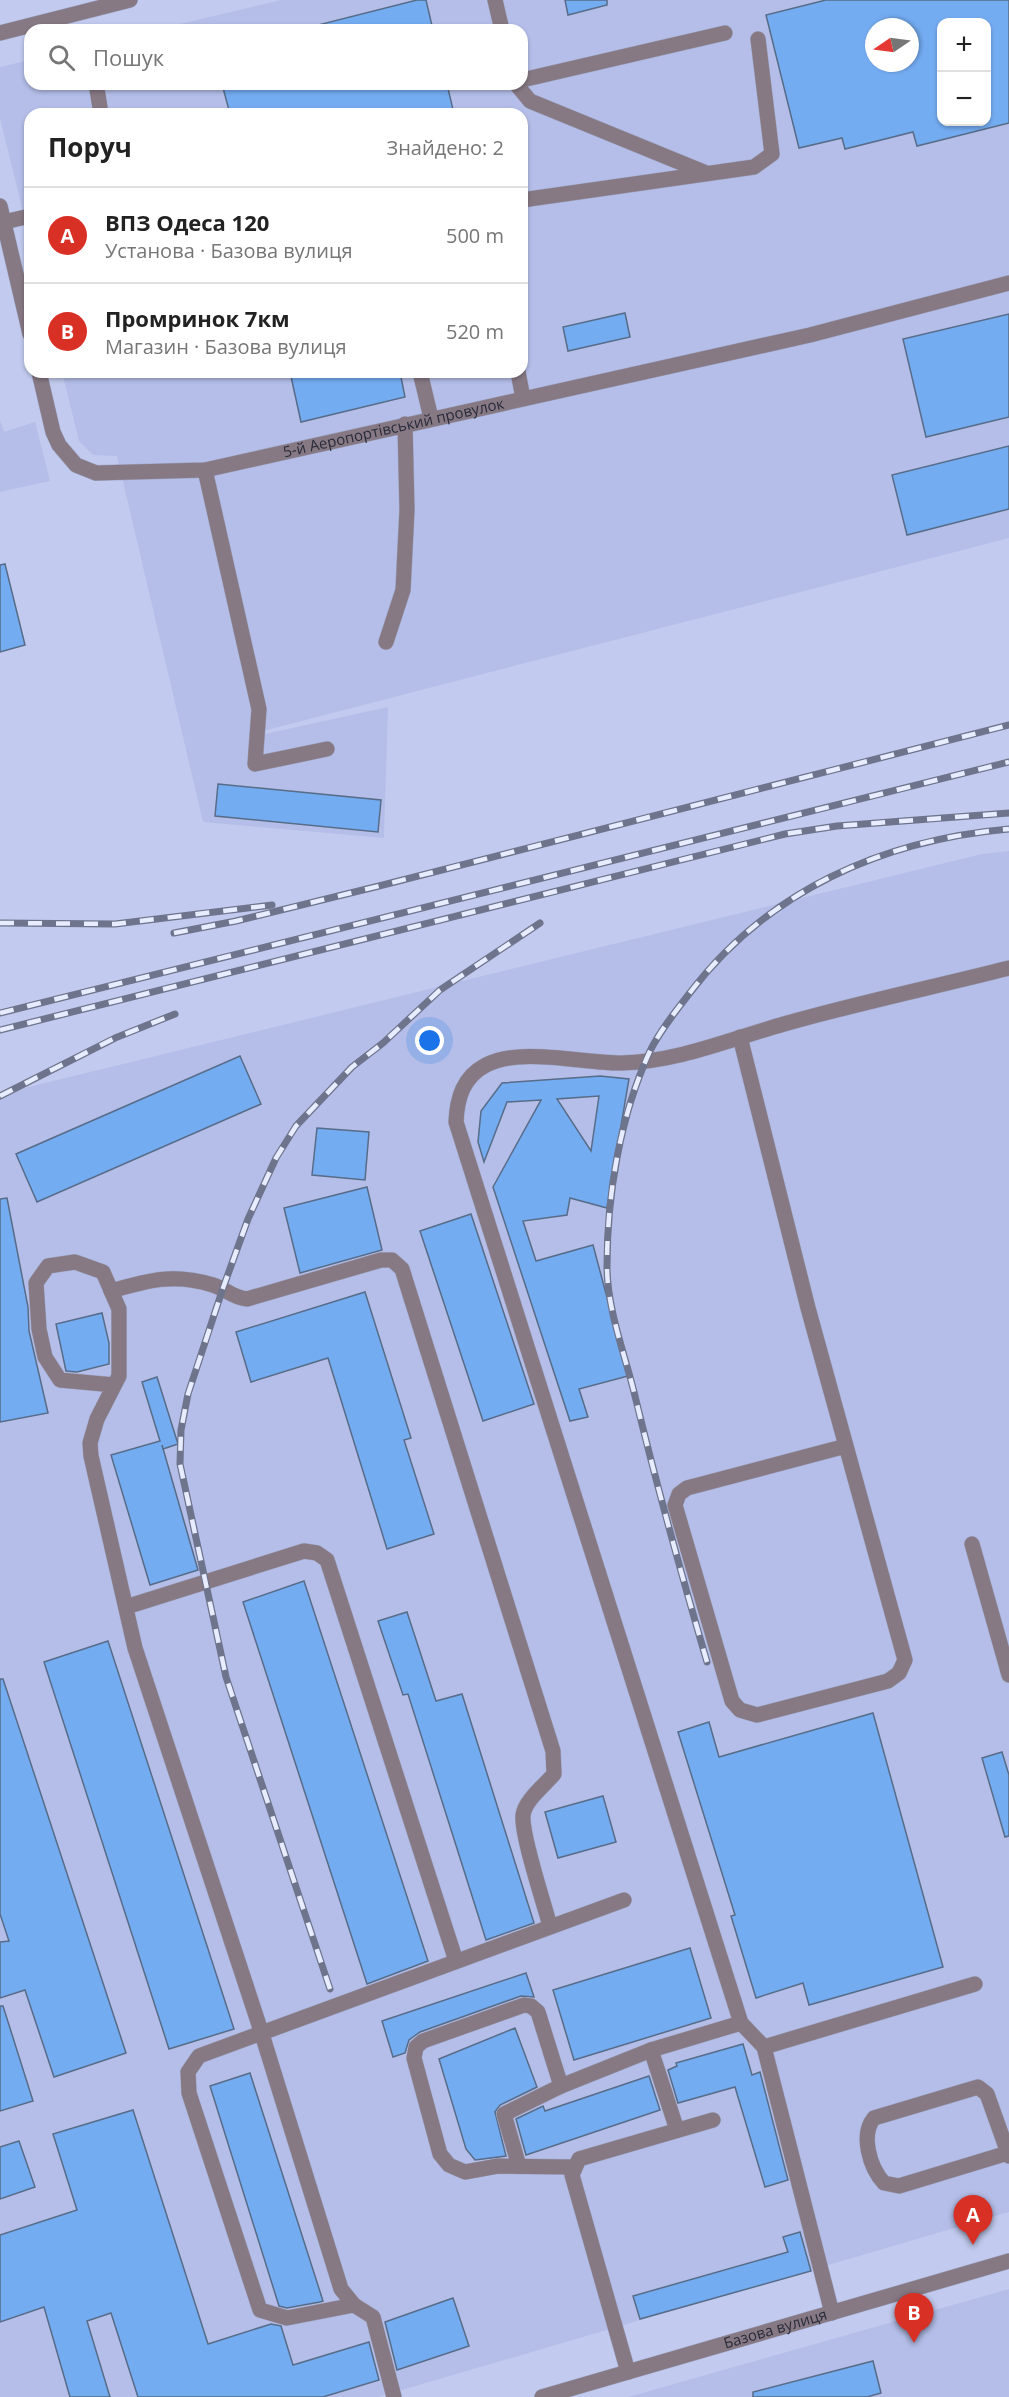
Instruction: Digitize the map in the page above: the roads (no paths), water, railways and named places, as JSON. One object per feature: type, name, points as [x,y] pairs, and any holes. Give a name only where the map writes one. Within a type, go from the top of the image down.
[{"type":"street","points":[[32,24],[105,3],[130,0]]},
{"type":"street","points":[[495,0],[501,24]]},
{"type":"street","points":[[0,33],[24,26]]},
{"type":"street","points":[[528,79],[725,33]]},
{"type":"street","points":[[528,199],[754,167],[772,154],[758,39]]},
{"type":"street","points":[[97,90],[100,108]]},
{"type":"street","points":[[521,90],[530,101],[708,174]]},
{"type":"street","points":[[0,206],[24,308]]},
{"type":"street","points":[[4,222],[24,217]]},
{"type":"street","name":"5-й Аеропортівський провулок","points":[[41,378],[58,445],[76,465],[96,472],[205,470],[810,335],[1009,283]]},
{"type":"street","points":[[421,378],[431,418]]},
{"type":"street","points":[[519,378],[523,398]]},
{"type":"street","points":[[386,642],[403,590],[407,510],[405,424]]},
{"type":"street","points":[[205,470],[259,709],[255,764],[327,749]]},
{"type":"street","points":[[832,2313],[764,2047],[741,2023],[456,1122],[457,1103],[466,1080],[486,1065],[517,1057],[630,1062],[669,1057],[1009,968]]},
{"type":"street","points":[[740,1037],[904,1660],[899,1673],[888,1681],[758,1714],[740,1710],[732,1701],[675,1505],[679,1494],[687,1488],[846,1446]]},
{"type":"street","points":[[111,1292],[151,1280],[188,1278],[223,1288],[235,1298],[247,1299],[381,1260],[392,1260],[402,1269],[553,1751],[554,1774],[531,1800],[523,1815],[530,1852],[550,1926]]},
{"type":"street","points":[[114,1385],[60,1380],[45,1357],[39,1329],[36,1283],[48,1266],[75,1262],[103,1272],[119,1309],[119,1376],[97,1419],[90,1443],[126,1608],[139,1659],[261,2031],[341,2289],[354,2305],[372,2317],[394,2397]]},
{"type":"street","points":[[972,1544],[1009,1675]]},
{"type":"street","points":[[126,1608],[304,1551],[317,1553],[327,1560],[456,1961]]},
{"type":"street","points":[[354,2305],[287,2318],[260,2310],[189,2093],[188,2072],[199,2056],[261,2031],[624,1900]]},
{"type":"street","points":[[764,2047],[975,1984]]},
{"type":"street","points":[[561,2086],[538,2012],[524,2004],[423,2041],[416,2047],[414,2058],[440,2154],[449,2166],[465,2172],[519,2166],[573,2167]]},
{"type":"street","points":[[519,2166],[504,2114],[561,2086],[651,2050],[741,2023]]},
{"type":"street","points":[[651,2050],[677,2130]]},
{"type":"street","points":[[978,2087],[987,2094],[1009,2154],[899,2186],[884,2183],[879,2178],[866,2139],[866,2127],[874,2118],[978,2087]]},
{"type":"street","points":[[628,2372],[572,2175],[573,2167],[579,2159],[713,2120]]},
{"type":"street","name":"Базова вулиця","points":[[542,2397],[1009,2261]]},
{"type":"railway","points":[[174,933],[236,921],[379,886],[1009,725]]},
{"type":"railway","points":[[0,1013],[1009,762]]},
{"type":"railway","points":[[0,1030],[785,834],[837,826],[1009,813]]},
{"type":"railway","points":[[707,1662],[617,1330],[608,1282],[608,1239],[617,1156],[640,1076],[650,1051],[663,1029],[689,994],[720,958],[754,926],[791,899],[831,877],[873,859],[916,845],[962,835],[1009,829]]},
{"type":"railway","points":[[0,923],[115,924],[272,905]]},
{"type":"railway","points":[[330,1989],[226,1677],[180,1464],[181,1430],[188,1394],[248,1219],[276,1158],[296,1126],[352,1067],[383,1043],[440,990],[540,923]]},
{"type":"railway","points":[[0,1096],[115,1038],[175,1014]]},
{"type":"place","name":"ВПЗ Одеса 120","points":[[973,2245]]},
{"type":"place","name":"Промринок 7км","points":[[914,2343]]}]
